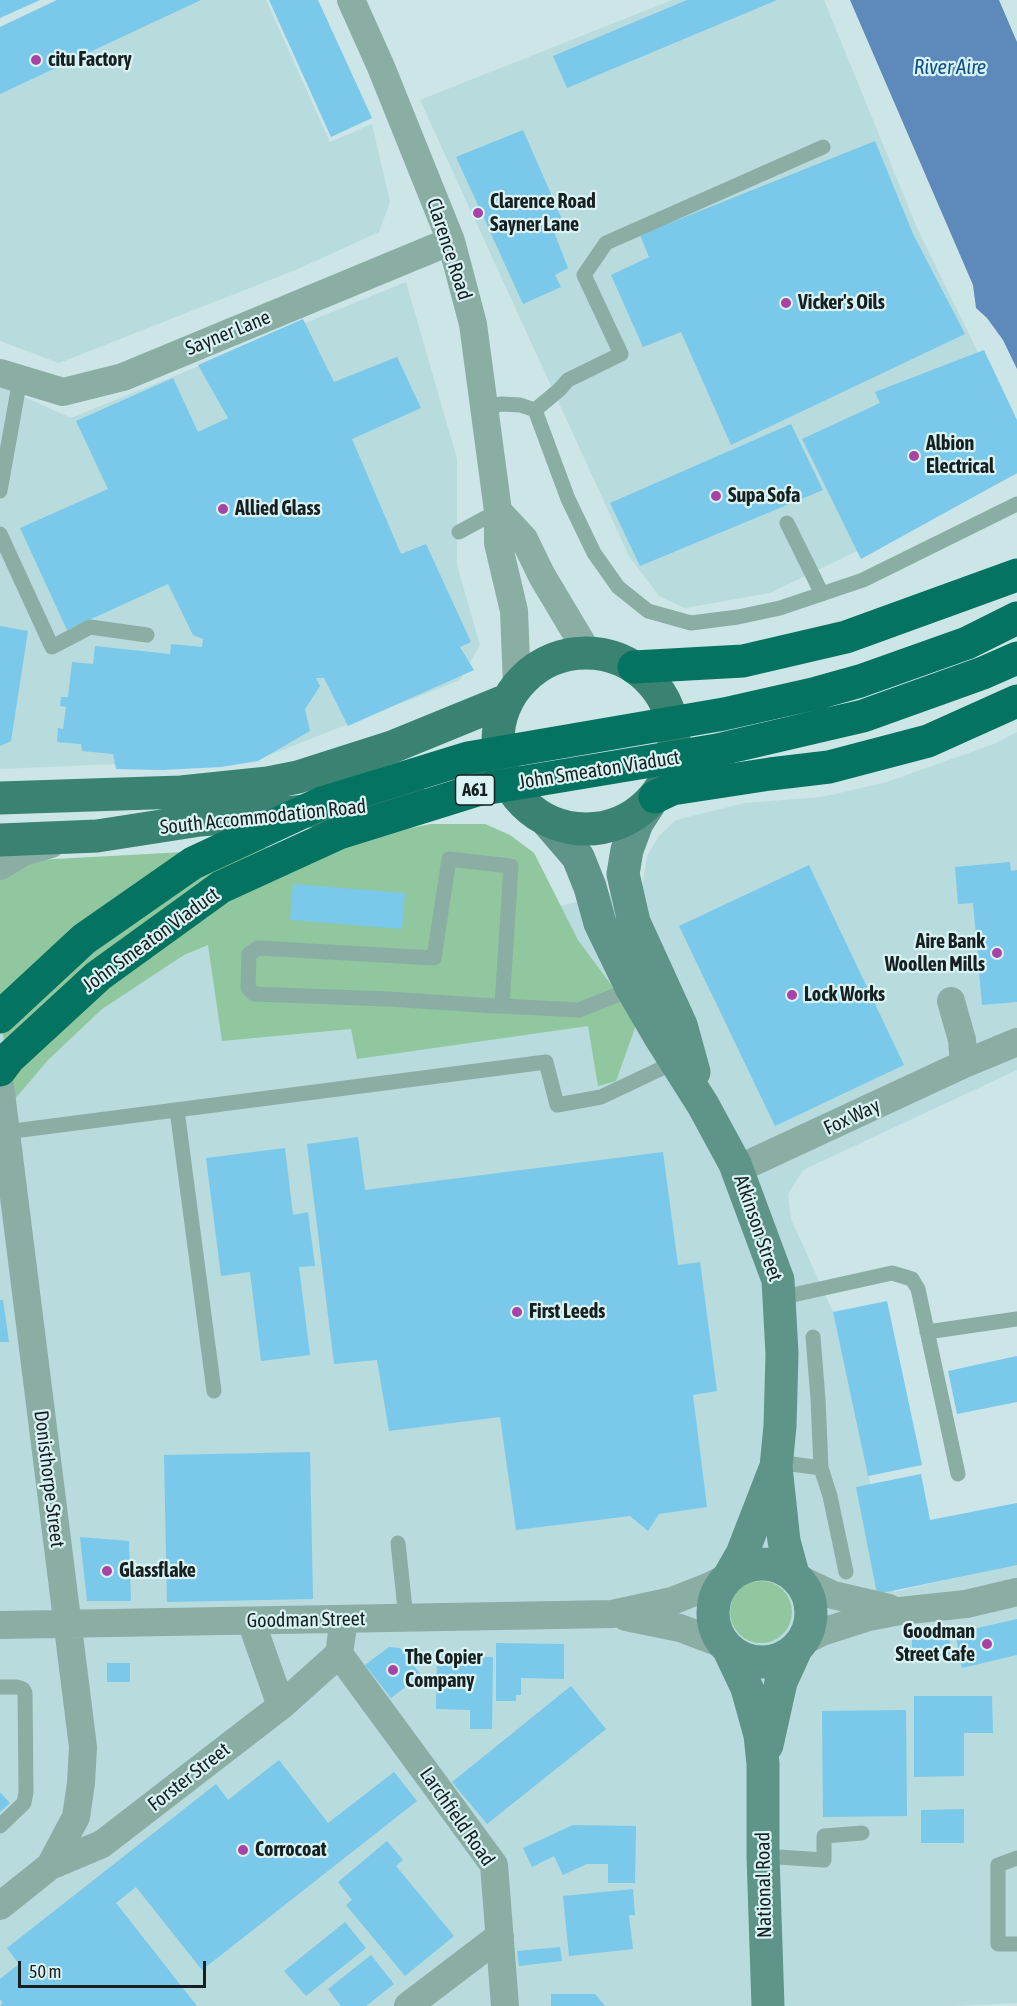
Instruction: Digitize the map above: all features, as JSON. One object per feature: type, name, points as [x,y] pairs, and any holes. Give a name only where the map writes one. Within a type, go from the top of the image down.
[{"type":"highway","points":[[634,667],[743,661],[846,638],[1017,575]]},
{"type":"highway","name":"John Smeaton Viaduct","points":[[0,1017],[84,939],[193,863],[321,803],[468,758],[724,714],[817,693],[860,681],[967,643],[1017,618]]},
{"type":"highway","name":"John Smeaton Viaduct","points":[[0,1070],[9,1058],[98,975],[221,887],[339,833],[477,790],[717,750],[863,716],[983,673],[1017,658]]},
{"type":"highway","points":[[652,800],[672,789],[829,767],[928,741],[1017,701]]},
{"type":"main road","name":"South Accommodation Road","points":[[0,840],[97,836],[200,820],[428,800],[477,798],[502,801],[572,829],[604,828],[633,816],[652,800],[662,786],[672,760],[674,734],[668,707],[654,685],[634,667],[610,656],[588,653],[565,655],[538,666],[512,693],[500,718],[498,728],[499,761],[510,789],[536,814]]},
{"type":"main road","name":"South Accommodation Road","points":[[0,798],[182,792],[268,783],[298,777],[392,747],[512,693]]},
{"type":"street","name":"Clarence Road","points":[[351,0],[381,67],[451,241],[473,324],[498,511],[498,543],[514,611],[512,693]]},
{"type":"street","name":"Sayner Lane","points":[[10,376],[63,392],[123,377],[451,241]]},
{"type":"street","points":[[498,511],[524,539],[542,576],[588,653]]},
{"type":"street","name":"Atkinson Street","points":[[652,800],[637,823],[627,850],[623,874],[627,899],[634,922],[681,1025],[703,1105]]},
{"type":"street","name":"Atkinson Street","points":[[536,814],[578,857],[590,887],[600,923],[632,989],[703,1105],[738,1169],[778,1280],[782,1354],[780,1426],[776,1465],[784,1540],[795,1576]]},
{"type":"street","points":[[0,866],[11,858],[39,847],[97,836]]},
{"type":"street","points":[[951,1001],[962,1040],[964,1064]]},
{"type":"street","name":"Fox Way","points":[[738,1169],[964,1064],[1017,1042]]},
{"type":"street","name":"Donisthorpe Street","points":[[0,1085],[83,1747],[76,1817],[50,1866]]},
{"type":"street","name":"Atkinson Street","points":[[728,1577],[742,1554],[776,1465]]},
{"type":"street","points":[[900,1611],[833,1595],[781,1567],[765,1563],[749,1565],[728,1577],[717,1590],[712,1614],[717,1635],[727,1648],[746,1660],[765,1662],[787,1655],[822,1632],[843,1624],[900,1611],[944,1607],[1017,1592]]},
{"type":"street","points":[[795,1576],[805,1589],[811,1605],[807,1633],[799,1645]]},
{"type":"street","name":"Goodman Street","points":[[0,1625],[612,1614],[672,1601],[710,1587],[728,1577]]},
{"type":"street","name":"Goodman Street","points":[[612,1614],[680,1628],[727,1648]]},
{"type":"street","points":[[339,1654],[344,1619]]},
{"type":"street","points":[[251,1621],[281,1706]]},
{"type":"street","name":"National Road","points":[[763,1764],[778,1693],[789,1663],[799,1645]]},
{"type":"street","name":"National Road","points":[[727,1648],[747,1688],[760,1735],[763,1764],[763,1856],[768,2006]]},
{"type":"street","name":"Forster Street","points":[[0,1906],[50,1866],[102,1844],[281,1706],[339,1654]]},
{"type":"street","name":"Larchfield Road","points":[[339,1654],[494,1865],[505,2006]]},
{"type":"street","points":[[408,2006],[500,1936]]},
{"type":"lane","points":[[535,410],[568,380],[621,354],[584,275],[606,243],[823,147]]},
{"type":"lane","points":[[0,491],[10,376]]},
{"type":"lane","points":[[485,407],[502,404],[519,405],[535,410]]},
{"type":"lane","points":[[535,410],[567,499],[594,553],[618,587],[648,611],[691,623],[738,617],[780,608],[863,580],[1017,504]]},
{"type":"lane","points":[[459,532],[498,511]]},
{"type":"lane","points":[[787,523],[822,594]]},
{"type":"lane","points":[[0,534],[51,647],[90,627],[147,635]]},
{"type":"lane","points":[[502,1006],[511,866],[449,859],[434,958],[258,948],[249,954],[248,988],[254,994],[579,1010],[632,989]]},
{"type":"lane","points":[[6,1132],[546,1062],[557,1105],[601,1097],[675,1062]]},
{"type":"lane","points":[[177,1110],[214,1391]]},
{"type":"lane","points":[[779,1298],[892,1274],[912,1279],[918,1289],[958,1474]]},
{"type":"lane","points":[[927,1332],[1017,1319]]},
{"type":"lane","points":[[813,1337],[821,1468],[830,1496],[846,1572]]},
{"type":"lane","points":[[776,1465],[821,1468]]},
{"type":"lane","points":[[398,1543],[406,1618]]},
{"type":"lane","points":[[0,1687],[17,1687],[23,1689],[25,1693],[26,1792],[24,1803],[0,1826]]},
{"type":"lane","points":[[763,1856],[824,1860],[824,1836],[862,1833]]},
{"type":"lane","points":[[1017,1858],[998,1865],[998,1944],[1017,1944]]},
{"type":"shaded area","points":[[57,0],[266,0],[330,142],[372,124],[390,202],[379,232],[298,269],[59,363],[0,341],[0,27]]},
{"type":"shaded area","points":[[672,0],[824,0],[917,228],[1017,432],[1017,474],[770,593],[685,608],[659,596],[629,556],[420,100]]},
{"type":"shaded area","points":[[406,282],[457,459],[457,565],[480,645],[460,680],[262,758],[0,769],[0,386],[71,418]]},
{"type":"shaded area","points":[[1017,732],[1017,1070],[803,1170],[788,1194],[791,1219],[833,1312],[894,1592],[1017,1564],[1017,2003],[954,2006],[0,2006],[0,872],[229,858],[485,824],[510,835],[534,853],[561,906],[643,884],[647,856],[659,836],[676,820],[745,803],[822,797],[887,782],[994,744]]},
{"type":"green space","points":[[431,824],[485,824],[510,835],[534,853],[578,940],[629,1009],[636,1025],[616,1081],[598,1086],[588,1026],[357,1059],[351,1029],[222,1041],[208,945],[184,955],[102,1009],[48,1060],[14,1100],[0,1018],[0,869],[18,861],[333,844]]},
{"type":"green space","points":[[755,1581],[767,1581],[783,1590],[790,1600],[792,1612],[790,1624],[783,1634],[767,1643],[755,1643],[744,1638],[735,1629],[730,1618],[730,1606],[735,1595],[744,1586]]},
{"type":"water","name":"River Aire","points":[[850,0],[999,0],[1017,42],[1017,369],[1003,340],[987,318],[976,308],[973,285]]},
{"type":"building","points":[[0,0],[40,0],[0,18]]},
{"type":"building","name":"citu Factory","points":[[57,0],[201,0],[0,94],[0,27]]},
{"type":"building","points":[[269,0],[318,0],[372,118],[331,137]]},
{"type":"building","points":[[687,0],[777,0],[567,88],[553,56]]},
{"type":"building","points":[[523,130],[565,226],[554,232],[568,268],[555,275],[561,287],[523,304],[456,157]]},
{"type":"building","name":"Vicker's Oils","points":[[875,141],[913,234],[965,334],[731,445],[681,332],[643,347],[611,275],[649,257],[640,235]]},
{"type":"building","name":"Allied Glass","points":[[303,319],[334,382],[397,357],[421,408],[352,439],[401,554],[426,544],[471,642],[460,647],[474,670],[348,726],[324,678],[316,678],[320,686],[305,709],[310,731],[258,761],[221,767],[161,770],[116,769],[113,754],[82,751],[81,744],[57,742],[58,728],[63,729],[66,707],[60,706],[61,697],[68,697],[72,662],[93,664],[95,646],[170,654],[171,644],[202,647],[203,639],[193,635],[168,584],[67,630],[20,528],[108,489],[76,421],[173,378],[198,432],[228,418],[198,365]]},
{"type":"building","name":"Albion Electrical","points":[[984,350],[1017,420],[1017,473],[861,559],[802,439],[880,403],[875,392]]},
{"type":"building","name":"Supa Sofa","points":[[791,424],[823,490],[640,566],[610,503]]},
{"type":"building","points":[[0,626],[28,631],[11,741],[0,746]]},
{"type":"building","name":"Aire Bank Woollen Mills","points":[[1010,862],[1011,871],[1017,870],[1017,1002],[982,1005],[973,903],[958,904],[955,867]]},
{"type":"building","name":"Lock Works","points":[[809,865],[904,1065],[775,1126],[679,926]]},
{"type":"building","points":[[293,884],[405,893],[402,929],[290,920]]},
{"type":"building","name":"First Leeds","points":[[358,1137],[365,1190],[663,1152],[678,1265],[700,1262],[717,1391],[693,1395],[707,1507],[659,1514],[648,1531],[630,1516],[516,1530],[500,1417],[389,1431],[377,1360],[334,1364],[307,1144]]},
{"type":"building","points":[[285,1148],[293,1215],[308,1212],[315,1266],[299,1267],[310,1355],[261,1361],[250,1272],[221,1276],[206,1158]]},
{"type":"building","points":[[0,1300],[3,1300],[9,1342],[0,1342]]},
{"type":"building","points":[[887,1301],[922,1465],[868,1476],[833,1312]]},
{"type":"building","points":[[1017,1356],[1017,1402],[957,1414],[948,1371]]},
{"type":"building","points":[[310,1452],[313,1599],[167,1602],[164,1455]]},
{"type":"building","points":[[921,1474],[930,1520],[1017,1503],[1017,1565],[877,1594],[856,1487]]},
{"type":"building","name":"Glassflake","points":[[80,1537],[129,1541],[131,1601],[87,1601]]},
{"type":"building","name":"Goodman Street Cafe","points":[[1017,1619],[1017,1655],[962,1668],[955,1633]]},
{"type":"building","points":[[950,1635],[950,1656],[912,1657],[912,1636]]},
{"type":"building","points":[[496,1643],[564,1644],[564,1679],[521,1678],[521,1695],[516,1695],[516,1701],[496,1701]]},
{"type":"building","name":"The Copier Company","points":[[389,1647],[400,1648],[421,1675],[391,1698],[365,1665]]},
{"type":"building","points":[[437,1656],[493,1657],[492,1729],[470,1729],[470,1710],[436,1709]]},
{"type":"building","points":[[107,1663],[130,1663],[130,1682],[107,1682]]},
{"type":"building","points":[[571,1686],[606,1729],[487,1824],[452,1782]]},
{"type":"building","points":[[914,1696],[992,1696],[993,1733],[964,1733],[964,1776],[914,1777]]},
{"type":"building","points":[[906,1710],[907,1816],[823,1817],[822,1711]]},
{"type":"building","name":"Corrocoat","points":[[279,1760],[328,1823],[394,1772],[417,1801],[202,1970],[136,1887],[116,1903],[197,2006],[0,2006],[3,2003],[0,1999],[0,1979],[19,1964],[7,1948],[216,1784],[228,1800]]},
{"type":"building","points":[[0,1792],[10,1803],[0,1812]]},
{"type":"building","points":[[964,1809],[964,1843],[921,1843],[921,1810]]},
{"type":"building","points":[[573,1825],[636,1826],[635,1883],[608,1883],[608,1864],[587,1864],[563,1875],[554,1856],[532,1867],[523,1848]]},
{"type":"building","points":[[387,1841],[403,1860],[396,1866],[454,1936],[405,1976],[346,1905],[352,1900],[338,1882]]},
{"type":"building","points":[[633,1889],[635,1915],[629,1915],[633,1949],[569,1956],[563,1896]]},
{"type":"building","points":[[345,1922],[366,1948],[306,1996],[284,1971]]},
{"type":"building","points":[[560,1947],[562,1961],[519,1966],[517,1951]]},
{"type":"building","points":[[371,1955],[394,1984],[366,2006],[341,2006],[328,1989]]},
{"type":"building","points":[[551,1994],[595,1994],[605,2006],[551,2006]]},
{"type":"place","name":"citu Factory","points":[[36,60]]},
{"type":"place","name":"Clarence Road Sayner Lane","points":[[478,213]]},
{"type":"place","name":"Vicker's Oils","points":[[786,303]]},
{"type":"place","name":"Albion Electrical","points":[[914,456]]},
{"type":"place","name":"Supa Sofa","points":[[716,496]]},
{"type":"place","name":"Allied Glass","points":[[223,509]]},
{"type":"place","name":"Aire Bank Woollen Mills","points":[[997,953]]},
{"type":"place","name":"Lock Works","points":[[792,995]]},
{"type":"place","name":"First Leeds","points":[[517,1312]]},
{"type":"place","name":"Glassflake","points":[[107,1571]]},
{"type":"place","name":"Goodman Street Cafe","points":[[987,1644]]},
{"type":"place","name":"The Copier Company","points":[[393,1670]]},
{"type":"place","name":"Corrocoat","points":[[243,1850]]}]
